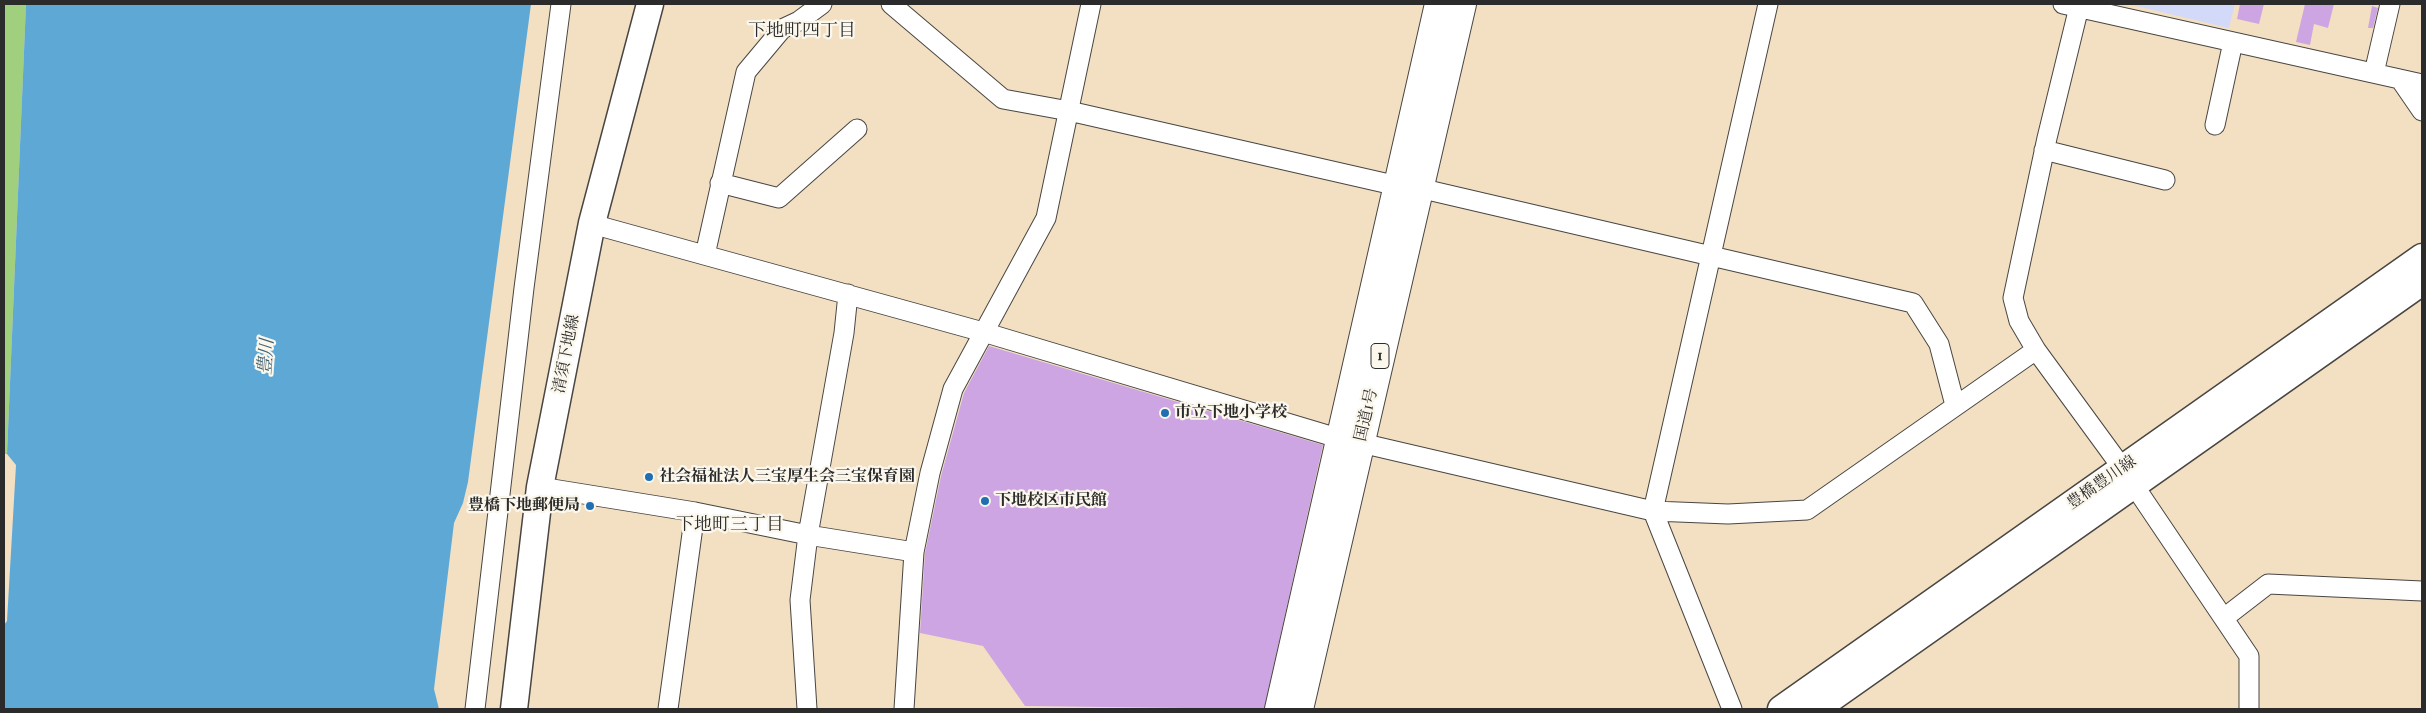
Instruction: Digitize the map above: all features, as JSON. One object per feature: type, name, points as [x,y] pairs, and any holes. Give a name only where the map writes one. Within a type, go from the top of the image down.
[{"type":"highway","name":"国道1号","points":[[1299,709],[1351,441],[1408,187],[1439,4]]},
{"type":"highway","name":"国道1号","points":[[1408,187],[1462,4]]},
{"type":"highway","name":"国道1号","points":[[1279,709],[1351,441]]},
{"type":"main road","name":"清須下地線","points":[[514,709],[540,487],[592,224],[650,4]]},
{"type":"main road","name":"豊橋豊川線","points":[[1816,709],[2422,257]]},
{"type":"main road","name":"豊橋豊川線","points":[[1781,709],[2422,282]]},
{"type":"street","points":[[475,709],[524,288],[561,4]]},
{"type":"street","points":[[705,255],[746,72],[782,29],[799,21],[822,4]]},
{"type":"street","points":[[891,4],[1002,99],[1068,111],[1408,187],[1913,303],[1939,344],[1955,405]]},
{"type":"street","points":[[904,709],[914,552],[930,473],[954,389],[1046,218],[1092,4]]},
{"type":"street","points":[[1732,709],[1653,511],[1768,4]]},
{"type":"street","points":[[2374,73],[2390,4]]},
{"type":"street","points":[[2249,709],[2249,656],[2128,477],[2036,350],[2019,321],[2013,298],[2044,150],[2071,5],[2422,84]]},
{"type":"street","points":[[2215,125],[2233,42]]},
{"type":"street","points":[[2400,79],[2422,111]]},
{"type":"street","points":[[720,183],[779,198],[857,129]]},
{"type":"street","points":[[2044,150],[2165,180]]},
{"type":"street","points":[[592,224],[983,332],[1351,441],[1653,511],[1728,514],[1807,510],[2036,350]]},
{"type":"street","points":[[807,709],[800,600],[808,535],[844,333],[848,294]]},
{"type":"street","points":[[540,487],[695,512],[808,535],[914,552]]},
{"type":"street","points":[[668,709],[695,512]]},
{"type":"street","points":[[2224,618],[2268,584],[2422,591]]},
{"type":"shaded area","points":[[2128,4],[2235,4],[2229,28]]},
{"type":"green space","points":[[4,4],[26,4],[7,454],[4,454]]},
{"type":"water","name":"豊川","points":[[26,4],[531,4],[468,482],[463,503],[454,523],[434,689],[439,709],[4,709],[4,625],[7,621],[16,465],[7,454]]},
{"type":"building","points":[[2240,4],[2264,4],[2259,24],[2237,19]]},
{"type":"building","points":[[2305,4],[2334,4],[2328,28],[2314,24],[2310,45],[2296,42]]},
{"type":"building","points":[[2372,6],[2378,8],[2373,28],[2368,28]]},
{"type":"building","points":[[989,346],[1323,445],[1264,709],[1025,706],[983,646],[920,633],[925,553],[941,476],[964,393]]},
{"type":"place","name":"市立下地小学校","points":[[1165,413]]},
{"type":"place","name":"社会福祉法人三宝厚生会三宝保育園","points":[[649,477]]},
{"type":"place","name":"下地校区市民館","points":[[985,501]]},
{"type":"place","name":"豊橋下地郵便局","points":[[590,506]]},
{"type":"district","name":"下地町四丁目","points":[[802,32]]},
{"type":"district","name":"下地町三丁目","points":[[730,526]]}]
